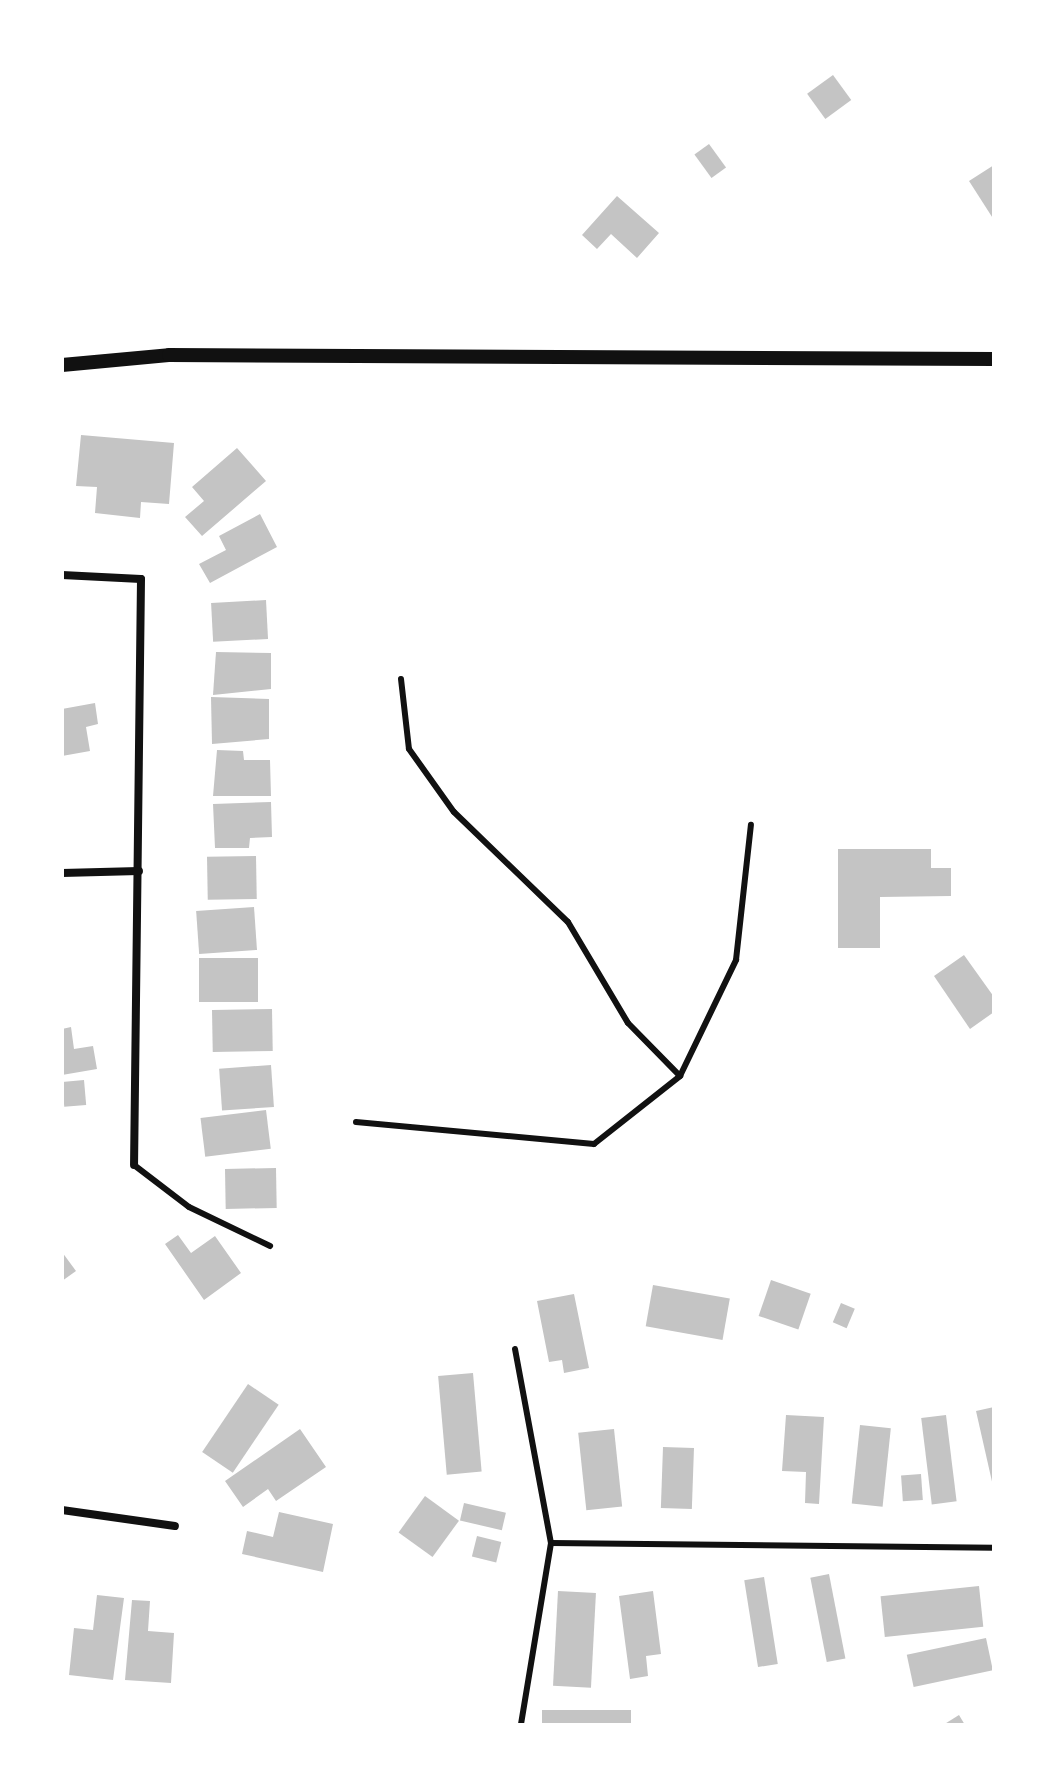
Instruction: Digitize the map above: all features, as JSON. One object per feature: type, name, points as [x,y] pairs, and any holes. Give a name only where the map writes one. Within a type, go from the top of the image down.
[{"type":"street","points":[[62,365],[169,355],[994,359]]},
{"type":"street","points":[[62,575],[141,579],[134,1165]]},
{"type":"street","points":[[62,873],[139,871]]},
{"type":"street","points":[[62,1510],[175,1526]]},
{"type":"lane","points":[[401,679],[409,749],[454,812],[568,922],[628,1023],[680,1076]]},
{"type":"lane","points":[[356,1122],[594,1144],[680,1076],[736,960],[751,825]]},
{"type":"lane","points":[[134,1165],[189,1207],[270,1246]]},
{"type":"lane","points":[[515,1349],[551,1543],[521,1725]]},
{"type":"lane","points":[[551,1543],[994,1548]]},
{"type":"building","points":[[833,75],[851,100],[825,119],[807,94]]},
{"type":"building","points":[[709,144],[726,167],[711,178],[694,155]]},
{"type":"building","points":[[994,165],[994,220],[969,181]]},
{"type":"building","points":[[617,196],[659,233],[637,258],[611,234],[597,249],[582,235]]},
{"type":"building","points":[[81,435],[174,443],[169,504],[141,502],[140,518],[95,513],[97,487],[76,486]]},
{"type":"building","points":[[237,448],[266,481],[202,536],[185,517],[204,501],[192,487]]},
{"type":"building","points":[[260,514],[277,547],[210,583],[199,564],[226,550],[219,536]]},
{"type":"building","points":[[266,600],[268,639],[213,642],[211,603]]},
{"type":"building","points":[[216,652],[271,653],[271,689],[213,695]]},
{"type":"building","points":[[211,697],[269,699],[269,739],[212,744]]},
{"type":"building","points":[[95,703],[98,724],[86,727],[90,751],[62,756],[62,709]]},
{"type":"building","points":[[217,750],[243,751],[244,760],[270,760],[271,796],[213,796]]},
{"type":"building","points":[[271,802],[272,837],[250,838],[249,848],[215,848],[213,804]]},
{"type":"building","points":[[838,849],[931,849],[931,868],[951,868],[951,896],[880,897],[880,948],[838,948]]},
{"type":"building","points":[[256,856],[257,899],[208,900],[207,857]]},
{"type":"building","points":[[254,907],[257,950],[199,954],[196,911]]},
{"type":"building","points":[[964,955],[994,997],[994,1012],[970,1029],[934,976]]},
{"type":"building","points":[[199,958],[258,958],[258,1002],[199,1002]]},
{"type":"building","points":[[272,1009],[273,1051],[213,1052],[212,1010]]},
{"type":"building","points":[[71,1027],[74,1049],[93,1046],[97,1069],[62,1075],[62,1029]]},
{"type":"building","points":[[271,1065],[274,1107],[222,1111],[219,1069]]},
{"type":"building","points":[[84,1080],[86,1105],[64,1107],[62,1082]]},
{"type":"building","points":[[266,1110],[271,1149],[205,1157],[200,1118]]},
{"type":"building","points":[[276,1168],[277,1208],[226,1209],[225,1169]]},
{"type":"building","points":[[178,1235],[191,1253],[215,1236],[241,1273],[204,1300],[165,1244]]},
{"type":"building","points":[[62,1252],[76,1271],[62,1281]]},
{"type":"building","points":[[771,1280],[811,1294],[798,1330],[759,1316]]},
{"type":"building","points":[[653,1285],[730,1299],[723,1340],[646,1326]]},
{"type":"building","points":[[574,1294],[589,1368],[564,1373],[562,1360],[549,1362],[537,1301]]},
{"type":"building","points":[[841,1303],[855,1309],[847,1328],[833,1322]]},
{"type":"building","points":[[473,1373],[482,1472],[447,1475],[438,1376]]},
{"type":"building","points":[[248,1384],[279,1405],[233,1473],[202,1452]]},
{"type":"building","points":[[994,1407],[994,1486],[993,1486],[976,1411]]},
{"type":"building","points":[[786,1415],[824,1417],[819,1504],[805,1503],[806,1472],[782,1471]]},
{"type":"building","points":[[946,1415],[957,1501],[932,1504],[921,1418]]},
{"type":"building","points":[[860,1425],[891,1428],[883,1507],[852,1504]]},
{"type":"building","points":[[300,1429],[326,1467],[276,1501],[268,1489],[243,1507],[225,1481]]},
{"type":"building","points":[[614,1429],[622,1507],[586,1510],[578,1433]]},
{"type":"building","points":[[663,1447],[694,1448],[692,1509],[661,1508]]},
{"type":"building","points":[[921,1474],[923,1500],[903,1501],[901,1475]]},
{"type":"building","points":[[425,1496],[459,1521],[433,1557],[399,1532]]},
{"type":"building","points":[[464,1503],[506,1513],[502,1530],[460,1521]]},
{"type":"building","points":[[279,1512],[333,1524],[323,1572],[242,1554],[247,1531],[273,1537]]},
{"type":"building","points":[[477,1536],[501,1542],[496,1562],[472,1556]]},
{"type":"building","points":[[829,1574],[845,1658],[827,1662],[810,1578]]},
{"type":"building","points":[[764,1577],[778,1664],[758,1667],[744,1580]]},
{"type":"building","points":[[979,1586],[983,1627],[885,1637],[881,1596]]},
{"type":"building","points":[[558,1591],[596,1593],[591,1688],[553,1686]]},
{"type":"building","points":[[653,1591],[661,1654],[646,1656],[648,1676],[630,1679],[619,1596]]},
{"type":"building","points":[[97,1595],[124,1598],[113,1680],[69,1675],[74,1628],[93,1630]]},
{"type":"building","points":[[132,1600],[150,1601],[148,1631],[174,1633],[171,1683],[125,1680]]},
{"type":"building","points":[[986,1638],[993,1670],[914,1687],[907,1655]]},
{"type":"building","points":[[542,1710],[631,1710],[631,1725],[542,1725]]},
{"type":"building","points":[[959,1715],[965,1725],[943,1725]]}]
